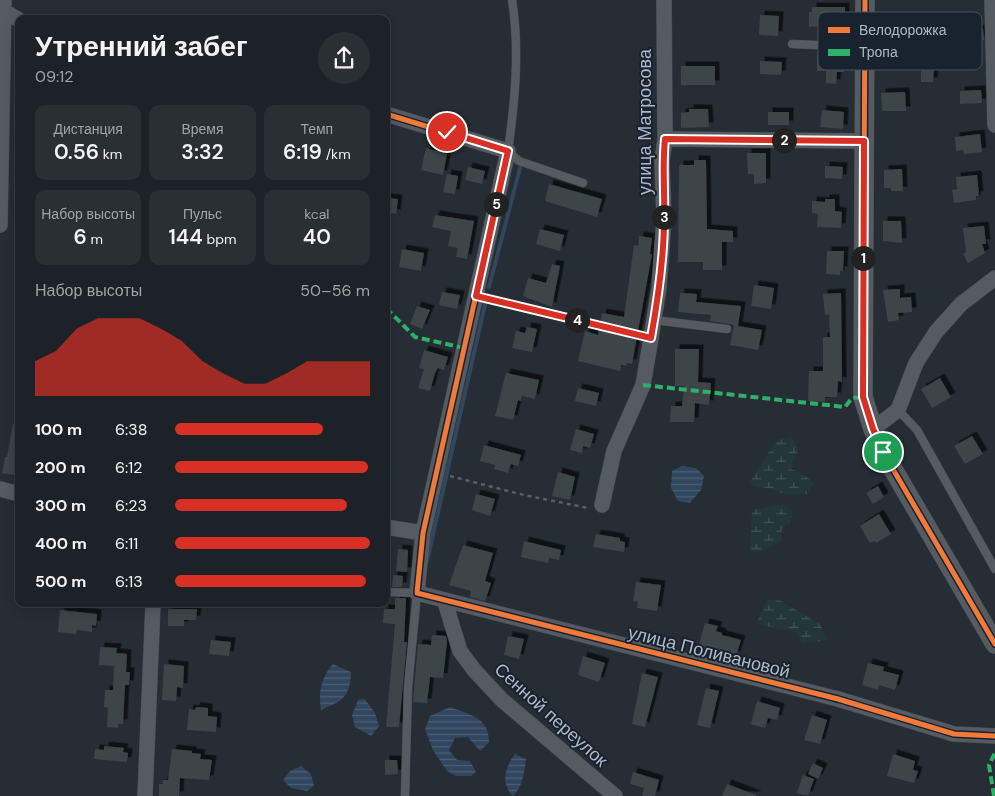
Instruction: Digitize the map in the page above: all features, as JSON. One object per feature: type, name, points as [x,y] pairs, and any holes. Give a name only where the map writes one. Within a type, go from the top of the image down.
[{"type":"street","name":"улица Матросова","points":[[602,505],[614,451],[643,385],[660,288],[664,220],[662,162],[665,139],[664,0]]},
{"type":"street","points":[[992,0],[995,125]]},
{"type":"street","points":[[4,6],[15,16]]},
{"type":"street","points":[[0,225],[4,6]]},
{"type":"street","points":[[864,70],[863,397],[873,429],[883,452],[995,644]]},
{"type":"street","points":[[390,115],[508,151],[423,533],[417,593]]},
{"type":"street","points":[[665,139],[864,141]]},
{"type":"street","points":[[873,429],[898,410],[916,363],[936,332],[961,304],[995,278]]},
{"type":"street","points":[[0,490],[15,493]]},
{"type":"street","points":[[390,528],[423,533]]},
{"type":"street","name":"улица Поливановой","points":[[417,593],[445,602],[838,699],[954,734],[995,736]]},
{"type":"street","name":"Сенной переулок","points":[[445,602],[460,651],[474,670],[502,700],[615,796]]},
{"type":"street","points":[[145,796],[153,607]]},
{"type":"lane","points":[[512,0],[517,32],[513,113],[508,151],[519,161],[583,183]]},
{"type":"lane","points":[[792,44],[818,45]]},
{"type":"lane","points":[[654,320],[727,329]]},
{"type":"lane","points":[[898,410],[917,430],[995,569]]},
{"type":"lane","points":[[390,592],[417,593],[408,687],[405,796]]},
{"type":"path","points":[[476,296],[651,338]]},
{"type":"path","points":[[452,476],[543,499],[592,508],[602,505]]},
{"type":"green space","points":[[791,437],[798,448],[791,469],[801,473],[814,483],[807,494],[787,495],[768,488],[754,487],[750,482],[776,441]]},
{"type":"green space","points":[[783,504],[793,511],[791,521],[782,528],[781,541],[761,552],[750,552],[752,510]]},
{"type":"green space","points":[[767,600],[779,600],[820,624],[828,640],[802,644],[796,632],[756,624]]},
{"type":"water","points":[[682,466],[696,468],[704,476],[701,490],[690,503],[678,501],[671,488],[672,471]]},
{"type":"water","points":[[333,664],[351,672],[349,687],[347,693],[340,701],[321,710],[321,686]]},
{"type":"water","points":[[365,699],[375,713],[379,726],[371,736],[355,727],[352,715],[358,700]]},
{"type":"water","points":[[450,707],[477,718],[486,727],[489,742],[480,751],[468,737],[455,738],[449,750],[457,760],[470,761],[476,772],[471,776],[456,776],[447,771],[433,750],[425,729],[430,716]]},
{"type":"water","points":[[515,754],[526,759],[521,784],[513,796],[506,786],[505,775]]},
{"type":"water","points":[[301,766],[311,774],[314,786],[307,791],[291,788],[283,780],[290,771]]},
{"type":"building","points":[[812,7],[845,7],[845,12],[818,12],[818,26],[809,27],[809,12],[812,12]]},
{"type":"building","points":[[760,15],[779,16],[778,36],[759,35]]},
{"type":"building","points":[[983,29],[984,40],[982,40]]},
{"type":"building","points":[[817,55],[818,70],[844,70],[844,72],[837,72],[836,84],[826,83],[826,71],[817,71]]},
{"type":"building","points":[[760,61],[782,62],[781,75],[760,74]]},
{"type":"building","points":[[681,66],[715,66],[715,85],[681,85]]},
{"type":"building","points":[[921,70],[934,70],[933,82],[921,82]]},
{"type":"building","points":[[981,90],[982,103],[960,104],[960,91]]},
{"type":"building","points":[[905,92],[906,111],[882,111],[881,93]]},
{"type":"building","points":[[689,109],[708,109],[709,127],[681,128],[681,113],[689,112]]},
{"type":"building","points":[[822,110],[844,112],[843,129],[820,127]]},
{"type":"building","points":[[768,112],[789,112],[789,125],[768,125]]},
{"type":"building","points":[[980,134],[982,152],[964,154],[963,150],[956,151],[955,137]]},
{"type":"building","points":[[426,148],[447,154],[443,175],[421,170]]},
{"type":"building","points":[[747,153],[766,153],[766,183],[754,184],[754,174],[748,174]]},
{"type":"building","points":[[694,160],[706,160],[707,229],[733,231],[733,242],[722,242],[722,270],[703,270],[703,262],[678,262],[679,165],[694,165]]},
{"type":"building","points":[[825,166],[843,167],[842,179],[825,178]]},
{"type":"building","points":[[468,167],[485,171],[482,184],[465,180]]},
{"type":"building","points":[[902,169],[903,191],[891,191],[891,188],[884,188],[884,170]]},
{"type":"building","points":[[447,174],[458,176],[455,194],[443,192]]},
{"type":"building","points":[[977,175],[979,196],[976,196],[976,200],[954,203],[952,190],[957,189],[956,177]]},
{"type":"building","points":[[549,184],[602,199],[597,217],[545,201]]},
{"type":"building","points":[[390,198],[398,199],[396,214],[390,213]]},
{"type":"building","points":[[825,199],[835,199],[835,211],[842,212],[841,228],[817,227],[818,214],[812,213],[812,201],[825,202]]},
{"type":"building","points":[[435,215],[474,221],[467,259],[456,257],[458,248],[448,246],[451,231],[432,227]]},
{"type":"building","points":[[883,221],[901,221],[902,243],[883,241]]},
{"type":"building","points":[[984,226],[986,244],[982,244],[985,253],[968,263],[963,254],[966,252],[963,228]]},
{"type":"building","points":[[540,229],[564,235],[560,251],[536,244]]},
{"type":"building","points":[[639,236],[652,238],[650,254],[652,254],[632,364],[621,365],[620,371],[578,361],[585,331],[598,335],[602,313],[624,317],[634,245],[638,246]]},
{"type":"building","points":[[402,249],[424,253],[421,271],[399,267]]},
{"type":"building","points":[[827,251],[844,251],[843,271],[840,271],[840,275],[826,274]]},
{"type":"building","points":[[552,264],[560,266],[552,307],[523,296],[528,278],[546,283]]},
{"type":"building","points":[[754,285],[774,288],[771,309],[751,306]]},
{"type":"building","points":[[900,289],[900,298],[911,297],[912,312],[898,313],[899,320],[888,322],[883,290]]},
{"type":"building","points":[[442,292],[460,295],[457,309],[439,305]]},
{"type":"building","points":[[680,293],[697,294],[696,302],[741,306],[738,326],[762,330],[758,350],[730,345],[734,325],[710,321],[711,315],[678,312]]},
{"type":"building","points":[[841,293],[842,382],[838,381],[837,397],[825,397],[825,402],[808,401],[809,371],[823,371],[823,337],[830,337],[829,314],[825,315],[823,294]]},
{"type":"building","points":[[417,306],[430,310],[422,329],[410,324]]},
{"type":"building","points":[[527,327],[537,329],[532,352],[512,348],[516,331],[525,333]]},
{"type":"building","points":[[675,349],[699,349],[698,382],[711,383],[709,405],[695,403],[694,422],[670,422],[671,406],[682,406],[684,386],[675,386]]},
{"type":"building","points":[[424,350],[448,357],[444,370],[438,368],[435,373],[430,391],[418,388],[424,369],[419,368]]},
{"type":"building","points":[[506,373],[539,380],[535,399],[522,396],[521,401],[518,400],[513,420],[495,416]]},
{"type":"building","points":[[940,378],[951,397],[932,408],[921,389]]},
{"type":"building","points":[[578,388],[599,393],[596,406],[575,401]]},
{"type":"building","points":[[13,424],[15,424],[15,475],[2,473],[5,457],[7,457]]},
{"type":"building","points":[[576,429],[594,434],[590,448],[583,446],[582,453],[570,450]]},
{"type":"building","points":[[972,436],[983,454],[965,464],[954,446]]},
{"type":"building","points":[[484,445],[521,455],[518,466],[511,464],[508,473],[494,469],[495,465],[480,461]]},
{"type":"building","points":[[558,472],[575,477],[570,500],[552,496]]},
{"type":"building","points":[[878,486],[884,497],[873,504],[866,493]]},
{"type":"building","points":[[476,494],[495,499],[490,516],[472,510]]},
{"type":"building","points":[[879,514],[891,534],[876,543],[875,541],[870,543],[860,526]]},
{"type":"building","points":[[596,534],[620,538],[620,541],[625,542],[624,552],[593,547]]},
{"type":"building","points":[[524,541],[561,550],[559,560],[549,558],[548,563],[521,557]]},
{"type":"building","points":[[463,545],[493,553],[485,581],[491,583],[485,601],[470,597],[471,591],[449,585]]},
{"type":"building","points":[[398,549],[408,550],[407,572],[396,571]]},
{"type":"building","points":[[393,575],[403,576],[402,587],[392,587]]},
{"type":"building","points":[[636,582],[661,585],[657,611],[637,608],[638,602],[633,601]]},
{"type":"building","points":[[395,598],[406,598],[404,642],[407,642],[399,727],[386,727],[395,624],[383,623],[384,609],[395,609]]},
{"type":"building","points":[[168,609],[197,609],[196,620],[184,620],[184,626],[168,626]]},
{"type":"building","points":[[60,610],[97,614],[96,626],[92,625],[92,632],[77,630],[76,634],[58,632]]},
{"type":"building","points":[[705,623],[718,626],[716,631],[722,633],[722,635],[741,640],[736,656],[698,648]]},
{"type":"building","points":[[432,635],[446,636],[443,678],[430,677],[427,703],[413,702],[418,644],[431,645]]},
{"type":"building","points":[[508,636],[524,639],[519,659],[504,655]]},
{"type":"building","points":[[211,640],[231,642],[229,656],[209,654]]},
{"type":"building","points":[[100,647],[117,648],[116,653],[127,654],[126,672],[130,672],[129,685],[125,685],[123,724],[118,724],[118,728],[107,727],[108,708],[104,707],[105,690],[113,690],[114,666],[99,665]]},
{"type":"building","points":[[583,656],[605,663],[599,682],[578,675]]},
{"type":"building","points":[[868,663],[884,667],[883,671],[899,675],[895,690],[879,685],[878,690],[862,685]]},
{"type":"building","points":[[164,664],[184,666],[183,688],[177,687],[176,701],[162,700]]},
{"type":"building","points":[[642,673],[658,677],[645,727],[632,724]]},
{"type":"building","points":[[706,688],[719,691],[710,728],[697,725]]},
{"type":"building","points":[[757,701],[780,708],[777,720],[768,718],[765,728],[751,724]]},
{"type":"building","points":[[196,707],[208,708],[208,716],[217,717],[216,732],[187,730],[189,709],[195,710]]},
{"type":"building","points":[[812,715],[827,720],[820,744],[804,740]]},
{"type":"building","points":[[104,746],[124,748],[123,752],[128,753],[127,762],[94,759],[95,749],[104,750]]},
{"type":"building","points":[[172,749],[192,751],[192,753],[201,754],[200,759],[212,760],[209,780],[180,778],[179,796],[159,796],[159,784],[163,784],[163,780],[168,780]]},
{"type":"building","points":[[893,754],[915,761],[913,770],[918,771],[914,783],[887,776]]},
{"type":"building","points":[[385,760],[397,760],[398,774],[385,775]]},
{"type":"building","points":[[813,763],[823,768],[818,779],[808,774]]},
{"type":"building","points":[[633,772],[659,780],[655,796],[642,796],[644,788],[630,784]]},
{"type":"building","points":[[803,775],[814,779],[808,796],[797,793]]},
{"type":"building","points":[[727,784],[756,795],[756,796],[722,796]]},
{"type":"waterway","points":[[489,287],[520,168]]},
{"type":"waterway","points":[[427,561],[486,300]]},
{"type":"marked path","points":[[390,312],[415,337],[464,348]]},
{"type":"marked path","points":[[643,385],[845,407],[852,398],[863,397]]},
{"type":"marked path","points":[[994,796],[989,765],[995,753]]},
{"type":"cycle path","points":[[865,0],[865,12]]},
{"type":"cycle path","points":[[865,70],[863,397],[873,429],[883,452],[995,644]]},
{"type":"cycle path","points":[[390,115],[508,151],[423,533],[417,593],[838,699],[954,734],[995,736]]},
{"type":"route","points":[[447,132],[508,151],[476,296],[651,338],[660,288],[664,220],[662,162],[665,139],[864,141],[863,397],[873,429],[883,452]]}]
